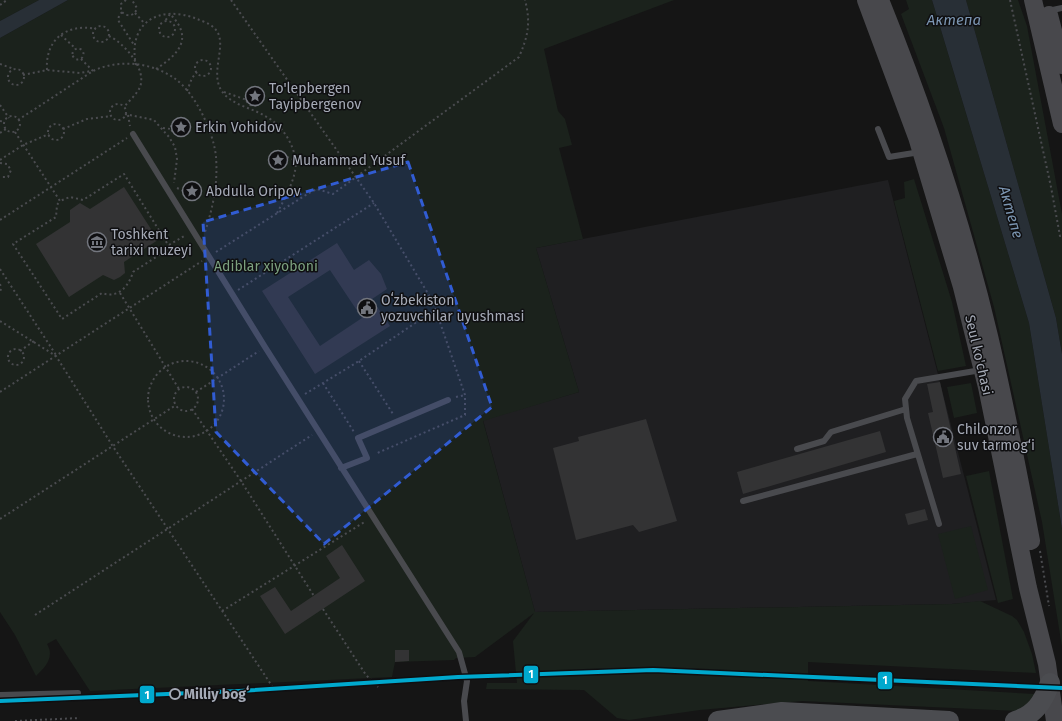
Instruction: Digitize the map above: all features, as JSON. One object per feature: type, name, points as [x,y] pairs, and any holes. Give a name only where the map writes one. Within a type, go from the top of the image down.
[{"type":"main road","name":"Seul ko'chasi","points":[[866,0],[922,151],[948,236],[983,370],[1028,588],[1047,664],[1054,721]]},
{"type":"main road","name":"Seul ko'chasi","points":[[880,0],[914,87],[931,137],[962,236],[989,335],[1056,671],[1062,715]]},
{"type":"main road","points":[[1033,0],[1062,124]]},
{"type":"main road","points":[[1052,6],[1062,65]]},
{"type":"main road","points":[[1015,721],[1027,716],[1039,707],[1044,700],[1050,683]]},
{"type":"main road","points":[[718,721],[782,712],[949,721]]},
{"type":"lane","points":[[878,129],[889,157],[922,151]]},
{"type":"lane","points":[[133,134],[265,348],[459,652],[467,681],[464,701],[466,721]]},
{"type":"lane","points":[[939,524],[907,418],[905,399],[916,381],[983,370]]},
{"type":"lane","points":[[341,468],[367,458],[358,438],[448,400]]},
{"type":"lane","points":[[797,449],[824,441],[831,432],[906,409]]},
{"type":"lane","points":[[743,500],[917,454]]},
{"type":"lane","points":[[0,695],[78,693]]},
{"type":"path","points":[[0,5],[7,0]]},
{"type":"path","points":[[126,0],[121,4],[122,12],[118,20],[134,44]]},
{"type":"path","points":[[132,0],[137,8],[135,13]]},
{"type":"path","points":[[231,0],[374,203],[436,309],[465,394],[465,415],[367,458]]},
{"type":"path","points":[[0,392],[130,310],[209,257],[313,191],[317,189],[333,194],[519,57],[528,35],[525,0]]},
{"type":"path","points":[[1010,0],[1051,187],[1060,236],[1062,235]]},
{"type":"path","points":[[122,12],[127,16],[135,13]]},
{"type":"path","points":[[135,13],[145,24]]},
{"type":"path","points":[[136,65],[134,44],[138,31],[145,24],[162,15],[178,13],[190,16],[214,27],[220,35],[221,43],[216,65],[218,81],[223,92],[237,104],[266,116],[280,126],[289,141],[295,160],[295,170],[288,191],[276,214]]},
{"type":"path","points":[[166,21],[171,22],[174,28],[173,33],[167,36],[160,33],[159,28],[161,23],[166,21],[170,14]]},
{"type":"path","points":[[156,69],[176,55],[182,41],[182,31],[176,20],[170,14]]},
{"type":"path","points":[[47,70],[48,51],[61,35],[74,29],[84,27],[96,29],[100,26],[105,28],[108,31],[109,36],[121,44],[140,72],[140,88],[124,107],[125,114],[122,118],[118,120],[111,116],[86,119],[63,129]]},
{"type":"path","points":[[96,29],[94,34],[97,40],[104,41],[109,36]]},
{"type":"path","points":[[61,35],[76,49],[79,48],[83,51],[83,56],[81,58]]},
{"type":"path","points":[[76,49],[73,56],[76,58],[81,58],[92,71]]},
{"type":"path","points":[[188,91],[192,78],[196,72],[195,67],[199,61],[207,61],[210,66],[209,72],[205,75],[200,75],[196,72]]},
{"type":"path","points":[[0,64],[20,70],[24,75]]},
{"type":"path","points":[[18,120],[92,71],[104,66],[117,64],[136,65],[156,69],[175,78],[188,91],[202,113],[210,133],[216,156],[216,190],[212,212],[201,245]]},
{"type":"path","points":[[210,66],[216,65]]},
{"type":"path","points":[[15,69],[8,76],[12,83],[21,83],[24,75]]},
{"type":"path","points":[[24,75],[47,70],[80,73],[92,71]]},
{"type":"path","points":[[223,92],[234,94],[247,100],[250,104],[256,105],[262,98],[258,91],[253,90],[247,95],[247,100]]},
{"type":"path","points":[[111,116],[110,111],[116,104],[124,107]]},
{"type":"path","points":[[0,105],[9,118]]},
{"type":"path","points":[[125,114],[154,120],[163,128],[176,148],[176,172],[174,186],[184,191],[186,196],[190,199],[194,199],[199,193],[198,186],[194,184],[186,186],[184,191]]},
{"type":"path","points":[[5,122],[9,118],[14,117],[18,120],[20,127],[15,132]]},
{"type":"path","points":[[163,128],[171,129],[174,133],[181,134],[186,129],[186,124],[183,121],[178,120],[173,122],[171,129]]},
{"type":"path","points":[[0,121],[5,122]]},
{"type":"path","points":[[5,122],[6,129]]},
{"type":"path","points":[[58,124],[63,129],[64,134],[59,139],[54,139],[49,134],[49,129],[53,125],[58,124]]},
{"type":"path","points":[[6,129],[10,132],[15,132]]},
{"type":"path","points":[[0,132],[6,129]]},
{"type":"path","points":[[15,132],[60,201]]},
{"type":"path","points":[[0,160],[23,145],[49,134]]},
{"type":"path","points":[[0,220],[133,134]]},
{"type":"path","points":[[287,157],[286,164],[282,167],[277,167],[272,162],[272,157],[276,153],[283,153],[287,157],[295,160]]},
{"type":"path","points":[[0,163],[7,164],[10,170],[8,176],[0,177]]},
{"type":"path","points":[[169,246],[124,174],[83,200],[70,197],[60,201],[57,205],[56,217],[13,244],[62,319],[102,293],[108,295],[120,292],[130,283],[133,272],[170,248],[169,246],[192,231]]},
{"type":"path","points":[[232,294],[374,203]]},
{"type":"path","points":[[0,269],[112,445],[276,692]]},
{"type":"path","points":[[0,284],[0,293]]},
{"type":"path","points":[[120,292],[179,388]]},
{"type":"path","points":[[298,399],[359,361],[436,309]]},
{"type":"path","points":[[0,320],[56,356]]},
{"type":"path","points":[[20,351],[23,355],[22,362],[16,365],[12,364],[8,357],[10,352],[15,350],[20,351],[34,341]]},
{"type":"path","points":[[196,392],[265,348]]},
{"type":"path","points":[[359,361],[398,420]]},
{"type":"path","points":[[176,362],[194,362],[210,369],[218,378],[223,395],[222,412],[216,423],[207,431],[196,435],[178,435],[162,428],[154,419],[150,408],[150,391],[157,375],[166,367],[176,362]]},
{"type":"path","points":[[323,383],[358,438]]},
{"type":"path","points":[[190,387],[196,392],[197,403],[192,409],[181,410],[176,405],[174,394],[179,388],[190,387]]},
{"type":"path","points":[[0,519],[112,445],[176,405]]},
{"type":"path","points":[[192,409],[241,481],[314,596]]},
{"type":"path","points":[[35,615],[318,431]]},
{"type":"path","points":[[222,611],[373,517]]},
{"type":"path","points":[[323,609],[366,675],[378,687]]},
{"type":"path","points":[[15,721],[80,718]]},
{"type":"highlighted area","points":[[408,162],[492,407],[324,544],[216,432],[203,222]]},
{"type":"shaded area","points":[[888,180],[996,600],[952,604],[535,612],[483,420],[579,392],[536,248]]},
{"type":"green space","points":[[0,0],[39,0],[0,21]]},
{"type":"green space","name":"Adiblar xiyoboni","points":[[68,0],[674,0],[544,49],[558,111],[565,119],[572,145],[559,148],[583,239],[536,248],[579,392],[483,421],[535,612],[952,604],[980,601],[1012,616],[1017,620],[1024,632],[1032,654],[1036,673],[808,662],[808,681],[1035,694],[1033,701],[1020,711],[802,701],[700,710],[629,720],[617,718],[584,690],[486,689],[487,683],[517,683],[513,641],[534,613],[475,657],[456,658],[454,660],[395,662],[392,677],[90,691],[56,639],[47,644],[50,653],[48,662],[36,676],[15,635],[0,612],[0,38]]},
{"type":"green space","points":[[906,0],[932,0],[1029,323],[1062,529],[1062,647],[1042,522],[994,307],[944,128],[901,14],[909,9]]},
{"type":"green space","points":[[966,0],[1018,0],[1027,26],[1062,214],[1062,354],[1056,318]]},
{"type":"green space","points":[[914,179],[952,302],[966,366],[938,371],[894,201],[905,198],[904,182]]},
{"type":"green space","points":[[971,383],[977,413],[954,418],[947,387]]},
{"type":"green space","points":[[989,471],[1013,599],[998,603],[966,476]]},
{"type":"green space","points":[[971,526],[988,590],[955,599],[938,534]]},
{"type":"water","points":[[39,0],[68,0],[0,38],[0,21]]},
{"type":"water","name":"Актепа","points":[[932,0],[966,0],[1056,318],[1062,354],[1062,529],[1029,323]]},
{"type":"building","name":"Toshkent tarixi muzeyi","points":[[124,187],[158,240],[124,262],[125,273],[120,277],[114,280],[103,275],[69,297],[36,244],[70,222],[70,210],[80,203],[90,209]]},
{"type":"building","name":"Oʻzbekiston yozuvchilar uyushmasi","points":[[337,243],[354,270],[369,260],[381,274],[387,289],[372,299],[390,326],[315,374],[262,291]],"holes":[[[330,270],[362,318],[320,346],[288,297]]]},
{"type":"building","points":[[940,382],[961,474],[943,478],[928,413],[933,412],[927,384]]},
{"type":"building","points":[[646,419],[677,521],[639,532],[633,525],[576,540],[553,448],[579,441],[578,437]]},
{"type":"building","points":[[880,431],[886,452],[743,494],[737,472]]},
{"type":"building","points":[[925,509],[928,520],[908,525],[905,514]]},
{"type":"building","points":[[342,545],[365,581],[285,634],[260,596],[275,587],[291,611],[340,578],[326,556]]},
{"type":"building","points":[[395,650],[409,650],[409,661],[395,662]]},
{"type":"transit line","name":"1","points":[[0,701],[239,691],[458,677],[653,670],[1062,688]]},
{"type":"place","name":"To'lepbergen Tayipbergenov","points":[[255,96]]},
{"type":"place","name":"Erkin Vohidov","points":[[181,127]]},
{"type":"place","name":"Muhammad Yusuf","points":[[278,160]]},
{"type":"place","name":"Abdulla Oripov","points":[[192,191]]},
{"type":"place","name":"Toshkent tarixi muzeyi","points":[[97,242]]},
{"type":"place","name":"Oʻzbekiston yozuvchilar uyushmasi","points":[[367,308]]},
{"type":"place","name":"Chilonzor suv tarmog‘i","points":[[943,437]]},
{"type":"place","name":"Milliy bogʻ","points":[[175,694]]},
{"type":"water label","name":"Актепе","points":[[1011,212]]}]
